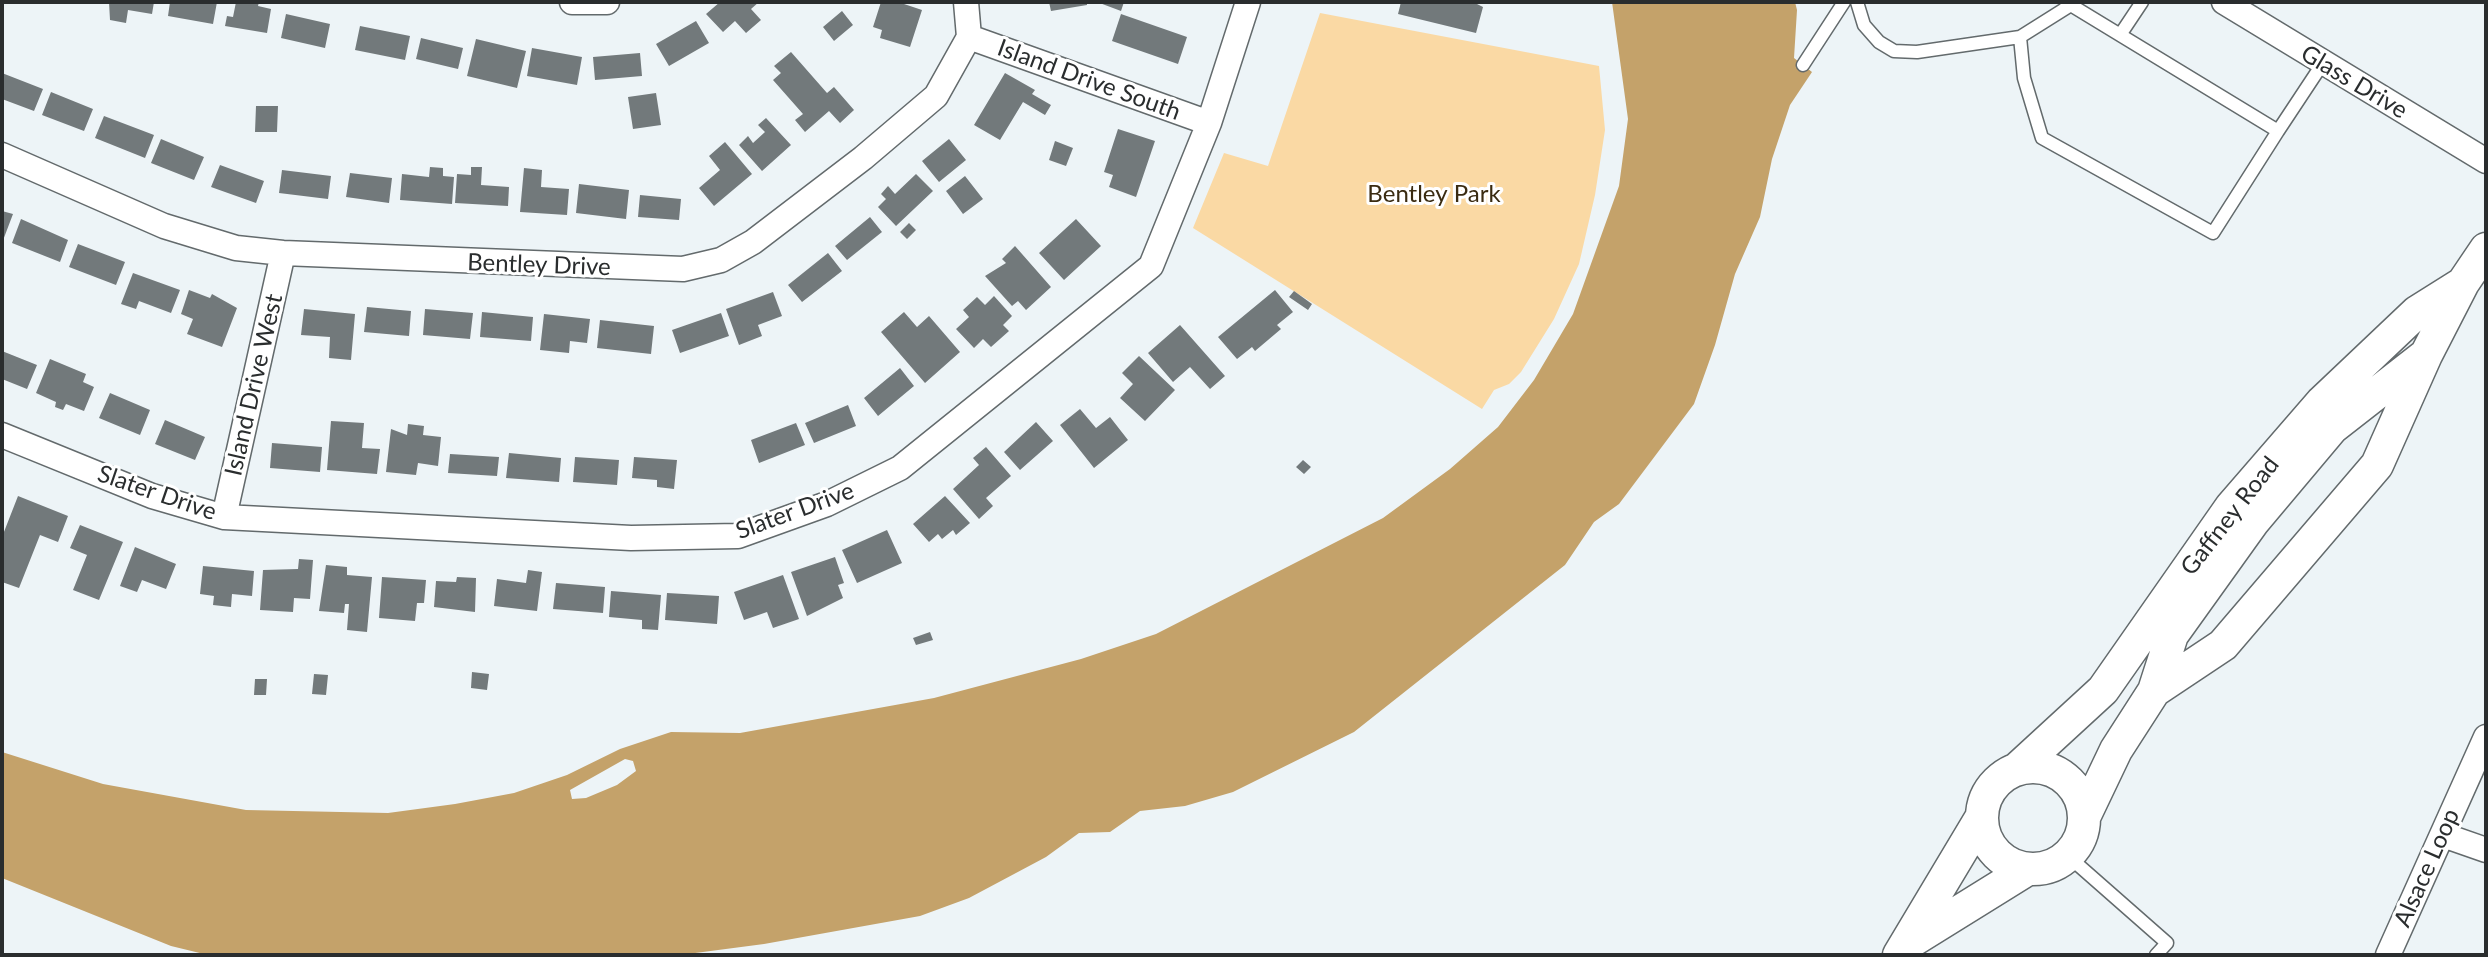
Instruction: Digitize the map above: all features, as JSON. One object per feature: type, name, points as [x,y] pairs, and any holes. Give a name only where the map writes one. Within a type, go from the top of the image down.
[{"type":"main road","name":"Gaffney Road","points":[[2154,691],[2223,645],[2377,465],[2426,355],[2463,283],[2486,249]]},
{"type":"main road","name":"Gaffney Road","points":[[2017,769],[2103,690],[2231,507],[2322,402],[2417,312],[2463,283]]},
{"type":"main road","name":"Gaffney Road","points":[[2085,815],[2116,750],[2154,691],[2172,635],[2253,522],[2332,428],[2426,355]]},
{"type":"main road","points":[[2043,767],[2063,776],[2079,794],[2085,815],[2082,833],[2068,856],[2051,866],[2028,869],[1904,949],[1981,818],[1989,791],[2005,774],[2017,769],[2043,767]]},
{"type":"main road","points":[[1981,818],[1990,846],[2003,859],[2028,869]]},
{"type":"street","points":[[572,2],[607,2]]},
{"type":"street","points":[[966,2],[969,37]]},
{"type":"street","name":"Slater Drive","points":[[2,435],[152,496],[224,517],[682,539],[738,536],[827,504],[900,468],[1151,266],[1209,123],[1248,2]]},
{"type":"street","name":"Glass Drive","points":[[2224,2],[2486,161]]},
{"type":"street","name":"Island Drive South","points":[[969,37],[1209,123]]},
{"type":"street","name":"Bentley Drive","points":[[2,155],[164,226],[236,248],[283,253],[668,269],[721,260],[753,242],[863,158],[936,96],[969,37]]},
{"type":"street","name":"Island Drive West","points":[[224,517],[283,253]]},
{"type":"street","name":"Alsace Loop","points":[[2388,955],[2486,737]]},
{"type":"street","points":[[2443,835],[2486,850]]},
{"type":"lane","points":[[1803,65],[1844,2]]},
{"type":"lane","points":[[1857,2],[1864,25],[1879,42],[1894,51],[1917,52],[2020,37],[2068,4],[2278,131]]},
{"type":"lane","points":[[2120,35],[2142,2]]},
{"type":"lane","points":[[2020,37],[2024,78],[2042,138],[2213,233],[2323,63]]},
{"type":"lane","points":[[2068,856],[2167,943],[2156,955]]},
{"type":"green space","name":"Bentley Park","points":[[1320,13],[1599,66],[1605,130],[1595,195],[1579,264],[1554,319],[1521,372],[1509,384],[1494,390],[1482,409],[1193,228],[1224,153],[1268,166]]},
{"type":"shaded area","points":[[1612,2],[1795,2],[1794,58],[1812,72],[1790,105],[1772,159],[1760,217],[1735,274],[1694,404],[1619,504],[1594,522],[1565,565],[1354,732],[1233,792],[1185,806],[1140,811],[1110,832],[1079,833],[1046,857],[969,898],[920,916],[764,944],[680,955],[208,955],[171,946],[2,878],[2,752],[103,784],[246,810],[388,813],[514,793],[567,775],[620,749],[671,732],[740,733],[934,698],[1081,659],[1156,634],[1383,518],[1450,469],[1498,427],[1534,380],[1573,314],[1619,186],[1628,119]],"holes":[[[625,759],[633,761],[636,771],[617,785],[586,798],[572,799],[570,790]]]},
{"type":"building","points":[[109,2],[154,2],[152,14],[128,10],[126,23],[110,20]]},
{"type":"building","points":[[170,2],[217,2],[213,24],[168,16]]},
{"type":"building","points":[[236,2],[259,2],[258,6],[271,9],[267,33],[225,26],[227,16],[233,17]]},
{"type":"building","points":[[720,2],[759,2],[751,9],[761,20],[746,33],[735,21],[723,32],[706,14]]},
{"type":"building","points":[[881,2],[898,2],[922,10],[910,47],[880,38],[882,30],[873,27]]},
{"type":"building","points":[[1049,2],[1087,2],[1087,5],[1051,11]]},
{"type":"building","points":[[1097,2],[1124,2],[1121,11]]},
{"type":"building","points":[[1401,2],[1473,2],[1483,7],[1476,33],[1398,14]]},
{"type":"building","points":[[842,11],[853,25],[834,41],[823,27]]},
{"type":"building","points":[[286,14],[330,24],[325,48],[281,38]]},
{"type":"building","points":[[1121,14],[1187,37],[1178,64],[1112,41]]},
{"type":"building","points":[[696,21],[709,43],[669,66],[656,44]]},
{"type":"building","points":[[360,26],[410,36],[405,60],[355,50]]},
{"type":"building","points":[[421,38],[463,48],[458,69],[416,59]]},
{"type":"building","points":[[476,39],[526,51],[517,88],[467,76]]},
{"type":"building","points":[[532,48],[582,57],[577,85],[527,76]]},
{"type":"building","points":[[791,52],[827,93],[834,87],[854,110],[840,123],[829,111],[805,132],[795,120],[803,114],[773,80],[781,73],[774,66]]},
{"type":"building","points":[[640,53],[642,76],[595,80],[593,57]]},
{"type":"building","points":[[2,73],[43,89],[34,111],[2,99]]},
{"type":"building","points":[[1005,73],[1035,90],[1032,94],[1051,105],[1045,115],[1023,102],[1000,140],[974,125]]},
{"type":"building","points":[[51,92],[93,109],[84,131],[42,115]]},
{"type":"building","points":[[656,93],[661,125],[633,129],[628,97]]},
{"type":"building","points":[[256,106],[278,106],[277,132],[255,132]]},
{"type":"building","points":[[104,116],[154,135],[145,158],[95,138]]},
{"type":"building","points":[[766,118],[791,145],[762,171],[739,145],[748,136],[753,143],[765,132],[758,125]]},
{"type":"building","points":[[1118,129],[1155,141],[1136,197],[1109,187],[1113,175],[1104,172]]},
{"type":"building","points":[[161,139],[204,157],[194,180],[151,163]]},
{"type":"building","points":[[949,139],[966,160],[939,182],[922,161]]},
{"type":"building","points":[[1055,141],[1073,148],[1066,166],[1049,160]]},
{"type":"building","points":[[725,142],[752,174],[714,206],[699,188],[720,170],[709,156]]},
{"type":"building","points":[[220,165],[264,181],[256,203],[211,187]]},
{"type":"building","points":[[430,167],[443,168],[443,176],[454,177],[452,204],[400,200],[402,174],[429,177]]},
{"type":"building","points":[[471,167],[482,167],[481,185],[509,187],[508,206],[455,203],[457,174],[471,175]]},
{"type":"building","points":[[524,168],[542,170],[541,187],[569,189],[567,215],[520,212]]},
{"type":"building","points":[[282,170],[331,176],[328,199],[279,193]]},
{"type":"building","points":[[350,173],[392,178],[389,203],[346,197]]},
{"type":"building","points":[[916,174],[933,191],[896,226],[878,207],[886,199],[881,194],[888,186],[895,194]]},
{"type":"building","points":[[965,176],[983,199],[963,214],[946,191]]},
{"type":"building","points":[[579,184],[629,190],[626,219],[576,213]]},
{"type":"building","points":[[640,195],[681,199],[679,220],[638,217]]},
{"type":"building","points":[[2,211],[13,214],[2,243]]},
{"type":"building","points":[[870,217],[882,232],[847,260],[835,246]]},
{"type":"building","points":[[21,219],[68,240],[60,262],[12,243]]},
{"type":"building","points":[[1076,219],[1101,246],[1064,280],[1039,253]]},
{"type":"building","points":[[909,223],[916,230],[907,239],[900,232]]},
{"type":"building","points":[[78,244],[125,262],[116,285],[69,267]]},
{"type":"building","points":[[1015,246],[1051,287],[1026,310],[1018,301],[1012,306],[985,276],[1006,263],[1002,259]]},
{"type":"building","points":[[828,253],[842,271],[802,302],[788,285]]},
{"type":"building","points":[[133,273],[180,290],[171,313],[139,301],[136,309],[121,304]]},
{"type":"building","points":[[189,290],[210,298],[212,294],[237,308],[222,347],[187,334],[193,319],[181,314]]},
{"type":"building","points":[[1275,290],[1293,312],[1277,325],[1281,329],[1255,351],[1252,347],[1237,359],[1218,337]]},
{"type":"building","points":[[1294,291],[1312,304],[1308,310],[1289,297]]},
{"type":"building","points":[[773,292],[782,316],[758,325],[762,336],[739,345],[726,309]]},
{"type":"building","points":[[994,296],[1012,316],[1003,325],[1009,331],[991,347],[983,339],[974,348],[956,329],[969,317],[963,310],[977,297],[985,305]]},
{"type":"building","points":[[367,307],[411,311],[409,336],[364,332]]},
{"type":"building","points":[[304,309],[355,314],[351,360],[329,358],[330,337],[301,335]]},
{"type":"building","points":[[425,309],[473,313],[470,339],[423,335]]},
{"type":"building","points":[[482,312],[533,317],[531,341],[480,337]]},
{"type":"building","points":[[904,312],[917,327],[929,316],[960,352],[925,383],[881,332]]},
{"type":"building","points":[[721,313],[729,336],[680,353],[672,330]]},
{"type":"building","points":[[544,314],[590,319],[587,343],[570,341],[569,353],[540,350]]},
{"type":"building","points":[[600,320],[654,326],[651,354],[597,348]]},
{"type":"building","points":[[1180,325],[1225,376],[1210,389],[1190,367],[1173,382],[1148,353]]},
{"type":"building","points":[[2,351],[37,365],[27,389],[2,379]]},
{"type":"building","points":[[1139,356],[1175,390],[1145,421],[1120,398],[1133,384],[1122,373]]},
{"type":"building","points":[[50,359],[86,374],[83,382],[94,387],[84,411],[66,404],[63,410],[55,407],[56,402],[36,393]]},
{"type":"building","points":[[900,368],[914,386],[878,416],[864,398]]},
{"type":"building","points":[[110,393],[150,410],[140,435],[99,418]]},
{"type":"building","points":[[848,405],[856,426],[814,443],[805,423]]},
{"type":"building","points":[[1080,409],[1096,428],[1110,417],[1128,440],[1094,468],[1060,425]]},
{"type":"building","points":[[165,420],[205,437],[195,460],[155,444]]},
{"type":"building","points":[[331,421],[364,423],[362,448],[380,449],[377,474],[327,470]]},
{"type":"building","points":[[1036,422],[1053,441],[1020,470],[1004,452]]},
{"type":"building","points":[[796,423],[805,445],[759,463],[751,440]]},
{"type":"building","points":[[408,424],[424,426],[423,435],[441,437],[438,466],[418,463],[416,475],[386,472],[391,429],[407,435]]},
{"type":"building","points":[[272,443],[322,447],[320,472],[270,468]]},
{"type":"building","points":[[986,447],[1011,476],[986,498],[993,506],[979,519],[953,489],[979,465],[973,458]]},
{"type":"building","points":[[509,453],[561,458],[559,482],[506,478]]},
{"type":"building","points":[[450,454],[499,457],[497,476],[448,473]]},
{"type":"building","points":[[575,457],[619,460],[617,485],[573,482]]},
{"type":"building","points":[[634,457],[677,460],[674,489],[657,487],[657,480],[632,478]]},
{"type":"building","points":[[1303,460],[1311,467],[1304,474],[1296,467]]},
{"type":"building","points":[[18,496],[68,516],[58,542],[40,535],[19,588],[2,582],[2,537]]},
{"type":"building","points":[[945,496],[970,523],[956,535],[953,530],[942,539],[938,534],[929,542],[913,524]]},
{"type":"building","points":[[80,525],[123,542],[99,600],[73,590],[87,555],[70,548]]},
{"type":"building","points":[[887,530],[902,563],[857,583],[842,550]]},
{"type":"building","points":[[135,547],[176,564],[166,589],[142,580],[137,592],[120,586]]},
{"type":"building","points":[[835,557],[844,583],[838,585],[843,598],[807,616],[791,572]]},
{"type":"building","points":[[299,559],[313,560],[310,599],[294,598],[293,612],[260,610],[263,570],[298,569]]},
{"type":"building","points":[[326,565],[347,567],[347,575],[372,577],[367,632],[347,630],[349,604],[345,604],[344,613],[319,611]]},
{"type":"building","points":[[203,566],[254,571],[252,596],[232,594],[231,607],[213,605],[214,596],[200,594]]},
{"type":"building","points":[[528,570],[542,572],[537,611],[494,606],[497,579],[526,583]]},
{"type":"building","points":[[783,575],[799,619],[773,628],[767,612],[744,620],[734,592]]},
{"type":"building","points":[[382,577],[426,580],[424,603],[417,603],[415,621],[379,618]]},
{"type":"building","points":[[457,577],[476,578],[475,612],[434,607],[436,581],[456,582]]},
{"type":"building","points":[[556,583],[605,587],[603,613],[553,609]]},
{"type":"building","points":[[611,591],[661,595],[658,630],[642,629],[642,620],[609,617]]},
{"type":"building","points":[[667,593],[719,596],[717,624],[665,620]]},
{"type":"building","points":[[930,632],[933,640],[916,645],[913,638]]},
{"type":"building","points":[[472,672],[489,674],[487,690],[471,688]]},
{"type":"building","points":[[314,674],[328,675],[326,695],[312,694]]},
{"type":"building","points":[[255,679],[267,679],[266,695],[254,695]]}]
